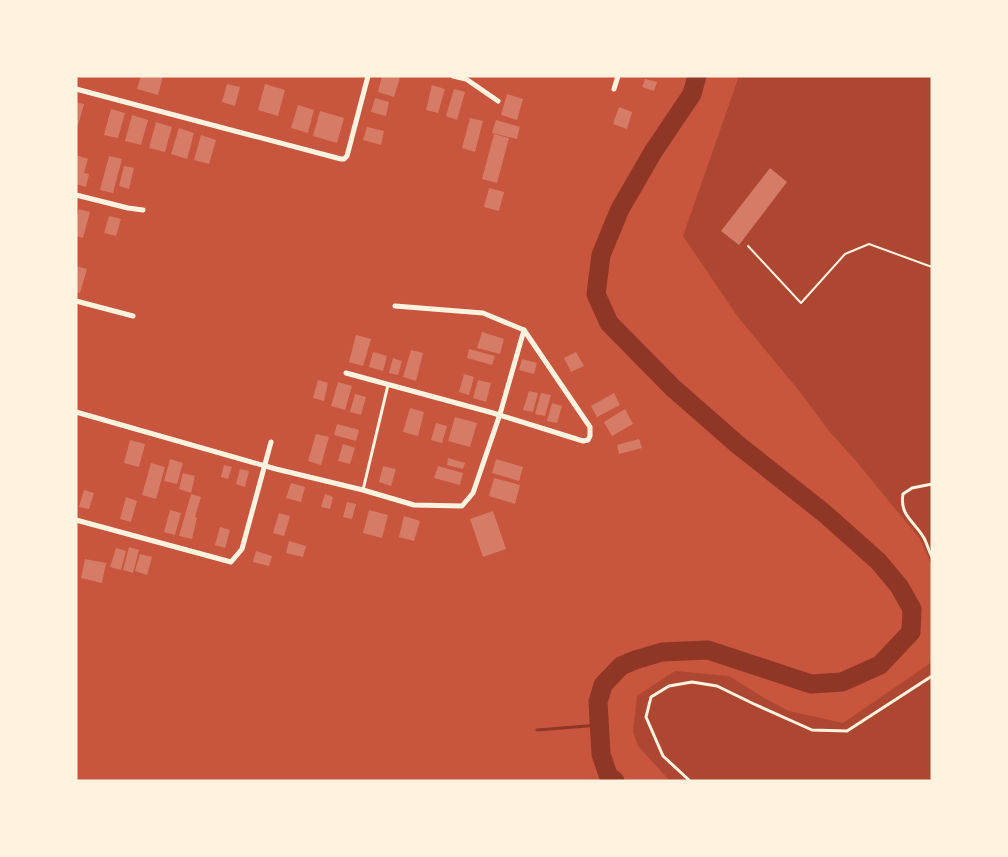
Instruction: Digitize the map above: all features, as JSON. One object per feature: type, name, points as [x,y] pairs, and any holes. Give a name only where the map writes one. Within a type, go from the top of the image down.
[{"type":"street","points":[[76,89],[340,159],[347,156],[368,76]]},
{"type":"street","points":[[453,76],[466,80],[498,100]]},
{"type":"street","points":[[614,89],[618,76]]},
{"type":"street","points":[[76,195],[143,210]]},
{"type":"street","points":[[76,301],[134,316]]},
{"type":"street","points":[[346,373],[500,414],[583,441],[588,440],[590,427],[524,330],[483,313],[395,306]]},
{"type":"street","points":[[76,412],[276,469],[414,505],[462,506],[473,493],[500,414],[524,330]]},
{"type":"street","points":[[76,520],[231,562],[242,549],[271,442]]},
{"type":"lane","points":[[362,490],[388,384]]},
{"type":"lane","points":[[932,484],[912,488],[903,494],[901,503],[903,510],[924,538],[932,557]]},
{"type":"lane","points":[[690,781],[664,756],[646,717],[651,697],[669,686],[692,682],[717,686],[812,730],[847,731],[932,676]]},
{"type":"path","points":[[748,246],[801,303],[845,254],[869,244],[932,267]]},
{"type":"shaded area","points":[[739,76],[932,76],[932,566],[920,539],[829,431],[800,392],[738,317],[683,236]]},
{"type":"shaded area","points":[[932,662],[932,781],[670,781],[638,746],[633,732],[637,696],[675,671],[729,676],[789,711],[843,723]]},
{"type":"building","points":[[141,76],[163,76],[158,95],[137,89]]},
{"type":"building","points":[[382,76],[400,77],[394,97],[378,92]]},
{"type":"building","points":[[645,79],[657,82],[654,91],[642,87]]},
{"type":"building","points":[[227,84],[240,87],[235,106],[222,102]]},
{"type":"building","points":[[265,84],[285,90],[278,116],[258,110]]},
{"type":"building","points":[[432,85],[445,89],[438,113],[426,110]]},
{"type":"building","points":[[454,89],[465,92],[457,120],[446,116]]},
{"type":"building","points":[[507,94],[523,99],[517,120],[501,115]]},
{"type":"building","points":[[375,98],[389,102],[386,116],[371,112]]},
{"type":"building","points":[[76,102],[84,104],[77,129],[76,129]]},
{"type":"building","points":[[298,105],[314,110],[308,133],[291,128]]},
{"type":"building","points":[[619,107],[632,112],[627,129],[613,124]]},
{"type":"building","points":[[111,109],[125,113],[118,138],[104,135]]},
{"type":"building","points":[[320,111],[344,118],[337,143],[313,136]]},
{"type":"building","points":[[132,115],[148,120],[141,145],[125,141]]},
{"type":"building","points":[[470,118],[483,121],[475,152],[462,148]]},
{"type":"building","points":[[496,120],[520,127],[517,139],[492,133]]},
{"type":"building","points":[[156,122],[172,127],[165,152],[149,148]]},
{"type":"building","points":[[367,127],[384,131],[381,145],[363,140]]},
{"type":"building","points":[[179,128],[194,133],[187,159],[171,154]]},
{"type":"building","points":[[494,134],[509,138],[497,183],[482,179]]},
{"type":"building","points":[[201,135],[216,140],[209,164],[194,160]]},
{"type":"building","points":[[76,155],[88,159],[84,173],[89,174],[86,187],[76,184]]},
{"type":"building","points":[[109,156],[122,159],[113,193],[100,190]]},
{"type":"building","points":[[124,166],[134,168],[129,189],[119,186]]},
{"type":"building","points":[[770,168],[787,182],[739,245],[721,231]]},
{"type":"building","points":[[489,188],[504,192],[499,211],[484,207]]},
{"type":"building","points":[[79,209],[90,212],[83,238],[76,236],[76,220]]},
{"type":"building","points":[[109,216],[121,219],[116,236],[104,233]]},
{"type":"building","points":[[76,266],[87,269],[80,293],[76,292]]},
{"type":"building","points":[[482,332],[504,339],[500,354],[477,348]]},
{"type":"building","points":[[356,335],[371,339],[363,366],[349,362]]},
{"type":"building","points":[[469,349],[495,356],[492,365],[467,358]]},
{"type":"building","points":[[411,350],[423,353],[416,381],[403,377]]},
{"type":"building","points":[[373,352],[387,356],[383,371],[369,367]]},
{"type":"building","points":[[576,352],[584,366],[571,372],[564,358]]},
{"type":"building","points":[[393,358],[402,361],[398,375],[389,373]]},
{"type":"building","points":[[522,359],[537,363],[534,374],[519,370]]},
{"type":"building","points":[[464,374],[474,377],[469,395],[459,392]]},
{"type":"building","points":[[318,380],[328,383],[324,401],[313,398]]},
{"type":"building","points":[[478,380],[491,383],[486,402],[473,398]]},
{"type":"building","points":[[338,382],[352,386],[345,410],[331,406]]},
{"type":"building","points":[[529,391],[538,393],[533,412],[523,410]]},
{"type":"building","points":[[541,393],[551,395],[545,416],[535,414]]},
{"type":"building","points":[[614,393],[620,405],[597,417],[591,406]]},
{"type":"building","points":[[355,394],[366,397],[361,415],[350,412]]},
{"type":"building","points":[[552,403],[562,406],[557,423],[547,421]]},
{"type":"building","points":[[410,408],[424,412],[418,436],[403,432]]},
{"type":"building","points":[[625,409],[633,424],[612,436],[604,422]]},
{"type":"building","points":[[455,417],[477,423],[470,447],[448,441]]},
{"type":"building","points":[[436,423],[447,426],[442,443],[431,440]]},
{"type":"building","points":[[337,424],[359,430],[356,441],[334,435]]},
{"type":"building","points":[[316,434],[329,437],[321,465],[308,461]]},
{"type":"building","points":[[639,439],[642,448],[619,454],[617,445]]},
{"type":"building","points":[[130,440],[145,444],[139,467],[124,463]]},
{"type":"building","points":[[343,444],[355,448],[350,464],[338,461]]},
{"type":"building","points":[[448,458],[465,463],[463,469],[447,465]]},
{"type":"building","points":[[170,459],[183,463],[177,484],[164,481]]},
{"type":"building","points":[[496,459],[523,467],[519,481],[492,473]]},
{"type":"building","points":[[151,463],[165,467],[156,499],[142,495]]},
{"type":"building","points":[[224,465],[232,467],[228,479],[221,477]]},
{"type":"building","points":[[383,466],[396,469],[391,486],[379,482]]},
{"type":"building","points":[[438,466],[463,473],[460,485],[434,478]]},
{"type":"building","points":[[240,469],[249,471],[245,487],[236,484]]},
{"type":"building","points":[[183,473],[195,476],[191,493],[179,489]]},
{"type":"building","points":[[494,478],[520,485],[515,504],[489,496]]},
{"type":"building","points":[[291,483],[305,487],[301,502],[286,498]]},
{"type":"building","points":[[84,490],[94,493],[89,509],[79,507]]},
{"type":"building","points":[[191,494],[201,497],[195,517],[197,518],[192,539],[179,536]]},
{"type":"building","points":[[325,494],[333,497],[330,509],[321,507]]},
{"type":"building","points":[[126,497],[137,501],[131,522],[120,519]]},
{"type":"building","points":[[347,502],[356,504],[352,519],[343,517]]},
{"type":"building","points":[[170,510],[181,513],[175,535],[164,532]]},
{"type":"building","points":[[369,510],[388,515],[382,538],[363,533]]},
{"type":"building","points":[[493,511],[506,549],[483,557],[470,519]]},
{"type":"building","points":[[279,513],[290,516],[284,536],[273,533]]},
{"type":"building","points":[[404,516],[420,521],[414,541],[399,537]]},
{"type":"building","points":[[220,527],[230,530],[225,548],[215,545]]},
{"type":"building","points":[[289,541],[306,546],[303,557],[286,553]]},
{"type":"building","points":[[129,547],[139,550],[133,573],[123,570]]},
{"type":"building","points":[[116,548],[126,551],[121,570],[110,567]]},
{"type":"building","points":[[256,551],[272,556],[269,566],[253,562]]},
{"type":"building","points":[[140,554],[152,557],[147,575],[135,571]]},
{"type":"building","points":[[85,559],[106,563],[102,583],[81,578]]},
{"type":"waterway","points":[[615,781],[608,775],[601,754],[598,702],[603,685],[621,666],[662,652],[708,650],[811,684],[842,682],[880,665],[911,632],[912,609],[899,586],[878,561],[824,513],[737,444],[673,388],[609,323],[596,294],[601,255],[620,209],[653,152],[692,94],[697,76]]},
{"type":"waterway","points":[[537,730],[599,725]]}]
